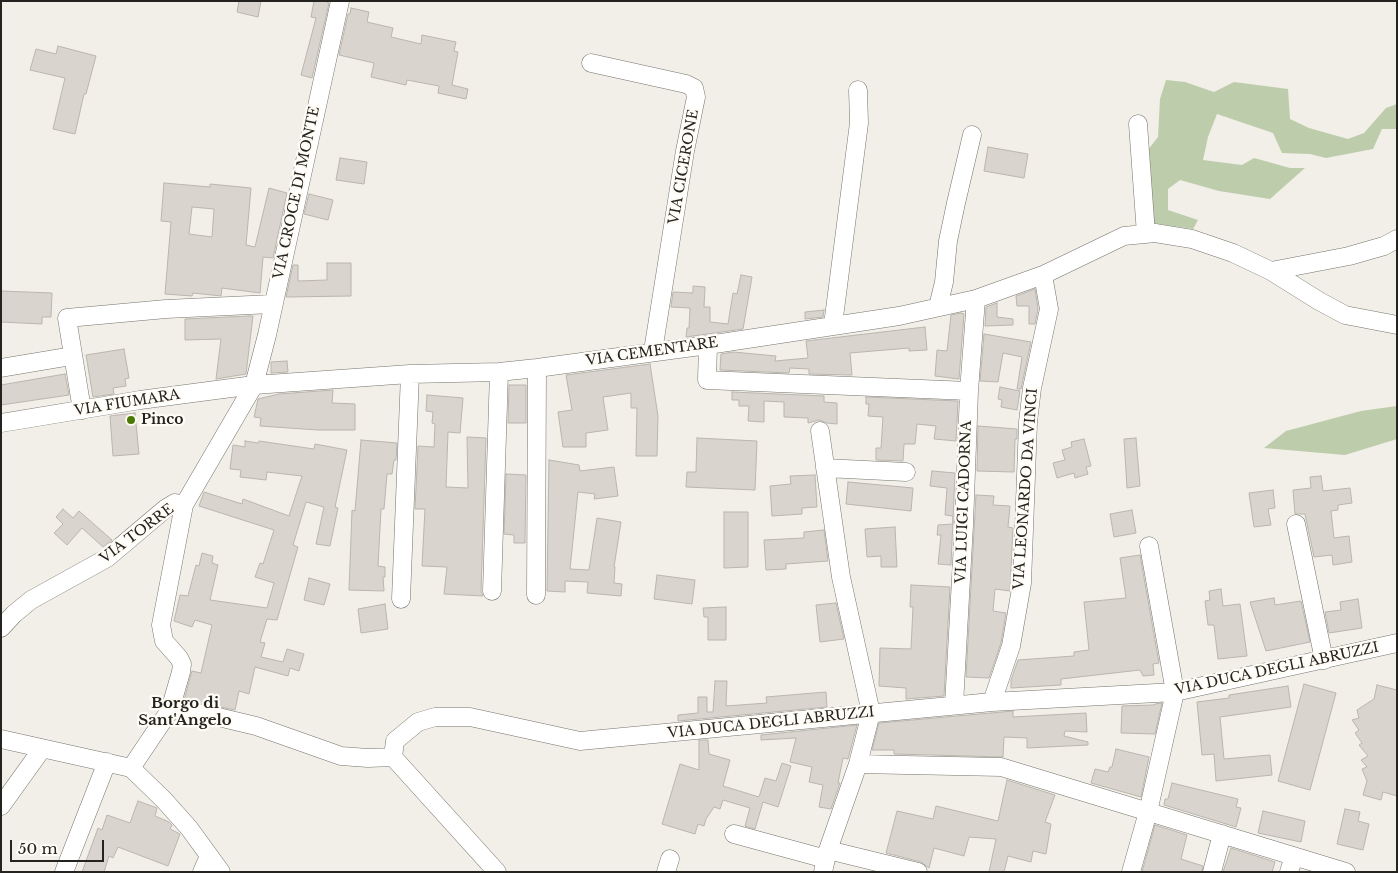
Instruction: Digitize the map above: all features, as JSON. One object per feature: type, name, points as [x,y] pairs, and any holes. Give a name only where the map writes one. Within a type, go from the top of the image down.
[{"type":"street","name":"VIA CROCE DI MONTE","points":[[254,385],[267,335],[272,304],[340,1]]},
{"type":"street","name":"VIA CICERONE","points":[[591,63],[686,84],[694,88],[696,97],[685,151],[653,351]]},
{"type":"street","points":[[833,325],[859,123],[858,90]]},
{"type":"street","points":[[1138,124],[1146,234]]},
{"type":"street","points":[[938,307],[944,282],[948,241],[972,135]]},
{"type":"street","name":"VIA CEMENTARE","points":[[254,385],[410,374],[499,372],[537,368],[708,345],[899,316],[976,299],[1043,275],[1124,236],[1155,233],[1192,239],[1233,253],[1271,271],[1345,315],[1397,325]]},
{"type":"street","points":[[1271,271],[1349,256],[1384,246],[1397,240]]},
{"type":"street","name":"VIA LEONARDO DA VINCI","points":[[992,702],[1011,646],[1022,583],[1028,422],[1032,388],[1049,309],[1043,275]]},
{"type":"street","name":"VIA LUIGI CADORNA","points":[[954,705],[969,391],[976,299]]},
{"type":"street","points":[[82,410],[67,318],[166,309],[272,304]]},
{"type":"street","points":[[708,345],[707,380],[969,391]]},
{"type":"street","points":[[1,368],[72,356]]},
{"type":"street","points":[[536,595],[537,368]]},
{"type":"street","points":[[492,590],[499,372]]},
{"type":"street","points":[[401,599],[410,374]]},
{"type":"street","name":"VIA FIUMARA","points":[[1,423],[140,400],[254,385]]},
{"type":"street","name":"VIA TORRE","points":[[1,628],[31,600],[107,558],[165,509],[175,503],[184,504],[254,385]]},
{"type":"street","points":[[820,431],[841,577],[871,713],[858,764],[826,860]]},
{"type":"street","points":[[825,468],[906,472]]},
{"type":"street","points":[[131,768],[170,710],[181,672],[182,664],[164,641],[161,625],[184,504]]},
{"type":"street","points":[[1296,524],[1324,660]]},
{"type":"street","points":[[1131,872],[1148,812],[1175,692],[1149,546]]},
{"type":"street","name":"VIA DUCA DEGLI ABRUZZI","points":[[393,757],[395,741],[418,722],[435,717],[470,717],[580,741],[954,705],[1175,692],[1397,643]]},
{"type":"street","points":[[170,710],[214,716],[256,726],[341,756],[393,757],[497,872]]},
{"type":"street","points":[[1,739],[131,768],[189,828],[206,864],[221,872]]},
{"type":"street","points":[[1,806],[42,749]]},
{"type":"street","points":[[64,872],[106,762]]},
{"type":"street","points":[[858,764],[1001,767],[1222,834],[1291,864],[1346,872]]},
{"type":"street","points":[[734,834],[826,860],[918,872]]},
{"type":"street","points":[[1212,872],[1222,834]]},
{"type":"green space","points":[[1166,80],[1185,82],[1214,92],[1234,82],[1288,89],[1290,119],[1309,128],[1348,139],[1364,133],[1386,108],[1397,104],[1397,129],[1382,129],[1373,149],[1326,158],[1310,154],[1282,153],[1273,133],[1217,114],[1208,137],[1203,160],[1242,165],[1254,158],[1290,168],[1305,168],[1270,199],[1219,191],[1180,180],[1168,189],[1168,210],[1198,220],[1193,229],[1153,223],[1147,151],[1158,137],[1160,99]]},
{"type":"green space","points":[[1397,406],[1397,439],[1345,455],[1264,448],[1286,431],[1361,411]]},
{"type":"building","points":[[239,1],[261,1],[258,17],[237,12]]},
{"type":"building","points":[[314,1],[329,3],[312,78],[301,75],[316,18],[311,17]]},
{"type":"building","points":[[351,8],[369,12],[367,22],[393,28],[391,37],[421,44],[422,35],[456,42],[454,51],[458,52],[452,85],[468,89],[466,99],[438,93],[439,86],[407,80],[406,85],[371,77],[374,63],[339,55]]},
{"type":"building","points":[[58,46],[96,56],[86,94],[84,94],[75,134],[53,129],[65,78],[30,70],[36,49],[56,54]]},
{"type":"building","points":[[988,147],[1028,154],[1024,178],[984,171]]},
{"type":"building","points":[[340,158],[367,162],[364,184],[336,180]]},
{"type":"building","points":[[164,183],[210,187],[210,184],[251,188],[246,245],[255,247],[269,188],[287,193],[273,258],[263,257],[260,293],[222,288],[221,296],[193,293],[192,296],[165,294],[171,222],[161,221]],"holes":[[[192,207],[214,209],[212,237],[189,234]]]},
{"type":"building","points":[[309,194],[333,200],[328,220],[304,214]]},
{"type":"building","points":[[327,263],[351,263],[351,296],[286,297],[293,265],[298,265],[298,281],[327,280]]},
{"type":"building","points":[[741,275],[752,277],[743,329],[686,337],[687,328],[689,328],[690,308],[671,307],[673,292],[693,293],[693,286],[705,287],[704,307],[710,307],[710,322],[728,324],[733,293],[737,294]]},
{"type":"building","points":[[1035,289],[1038,309],[1035,324],[1029,324],[1029,306],[1017,306],[1016,296]]},
{"type":"building","points":[[1,291],[52,293],[51,317],[42,317],[42,324],[1,322]]},
{"type":"building","points":[[997,303],[997,317],[1013,319],[1013,325],[985,326],[986,307]]},
{"type":"building","points":[[824,310],[823,317],[805,319],[805,312]]},
{"type":"building","points":[[964,314],[959,379],[935,376],[937,350],[947,351],[951,315]]},
{"type":"building","points":[[253,316],[246,374],[216,379],[221,339],[185,340],[185,319]]},
{"type":"building","points":[[925,327],[927,350],[909,351],[909,348],[850,353],[852,375],[809,374],[809,369],[790,368],[789,373],[720,370],[721,354],[733,352],[776,356],[775,361],[808,358],[806,341]]},
{"type":"building","points":[[984,334],[1031,342],[1021,389],[1017,389],[1022,357],[1003,353],[998,382],[980,381]]},
{"type":"building","points":[[124,349],[129,378],[125,379],[126,386],[113,388],[114,394],[93,397],[86,355]]},
{"type":"building","points":[[287,361],[288,372],[271,373],[271,362]]},
{"type":"building","points":[[650,364],[658,416],[657,456],[636,456],[637,408],[631,408],[631,393],[603,397],[608,430],[586,433],[586,447],[563,447],[558,412],[572,410],[566,375]]},
{"type":"building","points":[[65,374],[69,395],[1,405],[1,385]]},
{"type":"building","points":[[509,385],[526,385],[526,423],[508,423]]},
{"type":"building","points":[[1000,387],[1020,391],[1017,410],[1001,407],[1002,400],[998,399]]},
{"type":"building","points":[[333,390],[332,403],[355,404],[355,430],[318,430],[260,426],[261,418],[254,417],[258,399],[279,394]]},
{"type":"building","points":[[732,392],[824,396],[824,402],[837,403],[837,424],[819,420],[808,423],[808,418],[784,417],[784,402],[764,401],[764,422],[748,421],[749,406],[739,406],[739,400],[732,400]]},
{"type":"building","points":[[427,395],[463,398],[460,433],[448,432],[446,487],[468,488],[467,437],[486,438],[481,591],[483,596],[444,594],[447,567],[422,566],[425,509],[415,509],[418,446],[434,447],[435,424],[432,423],[433,412],[426,411]]},
{"type":"building","points":[[866,397],[958,401],[956,441],[934,439],[936,426],[917,424],[915,444],[904,444],[903,461],[876,460],[876,448],[881,448],[883,417],[868,416],[869,404],[866,404]]},
{"type":"building","points":[[135,413],[139,454],[113,456],[110,416]]},
{"type":"building","points":[[978,426],[1017,429],[1014,472],[977,471]]},
{"type":"building","points":[[697,438],[757,441],[755,490],[686,487],[687,472],[696,472]]},
{"type":"building","points":[[1136,438],[1140,486],[1127,488],[1124,439]]},
{"type":"building","points":[[1084,439],[1091,466],[1086,467],[1088,474],[1075,478],[1074,473],[1057,478],[1053,463],[1065,460],[1062,450],[1072,447],[1071,442]]},
{"type":"building","points":[[361,440],[397,443],[396,460],[394,460],[392,474],[387,474],[384,509],[381,509],[378,566],[385,567],[385,577],[383,577],[384,591],[349,590],[352,510],[355,511]]},
{"type":"building","points":[[245,441],[258,443],[259,441],[314,449],[315,444],[347,450],[335,507],[338,508],[330,546],[316,544],[324,507],[306,502],[293,545],[298,547],[277,620],[267,619],[260,642],[265,643],[261,657],[283,662],[287,649],[304,654],[299,671],[290,668],[288,676],[255,667],[249,694],[239,691],[235,710],[184,700],[192,671],[201,673],[212,625],[195,620],[192,627],[174,621],[180,595],[188,596],[196,565],[199,566],[202,553],[213,556],[212,563],[218,565],[210,600],[267,608],[274,583],[255,577],[260,563],[263,564],[274,530],[199,506],[204,492],[242,504],[243,499],[289,516],[302,476],[267,472],[266,480],[240,477],[241,470],[230,469],[233,445],[245,447]]},
{"type":"building","points":[[549,460],[579,465],[580,471],[614,467],[618,496],[594,499],[595,494],[578,492],[570,569],[589,570],[597,518],[621,522],[614,567],[614,583],[622,584],[621,596],[587,593],[588,582],[565,581],[565,592],[547,591]]},
{"type":"building","points":[[932,471],[955,473],[953,519],[953,516],[945,515],[947,488],[930,486]]},
{"type":"building","points":[[506,474],[526,475],[525,543],[514,543],[514,535],[504,534]]},
{"type":"building","points":[[815,475],[817,507],[802,508],[802,514],[772,516],[770,486],[791,484],[790,476]]},
{"type":"building","points":[[1321,476],[1323,491],[1350,488],[1352,503],[1338,505],[1338,510],[1331,511],[1334,538],[1349,536],[1352,562],[1333,565],[1332,555],[1314,557],[1305,514],[1295,514],[1293,490],[1311,488],[1310,477]]},
{"type":"building","points":[[848,482],[913,488],[911,511],[846,504]]},
{"type":"building","points":[[1273,490],[1275,508],[1268,509],[1271,525],[1254,527],[1249,493]]},
{"type":"building","points":[[976,495],[994,496],[993,505],[1010,506],[1008,527],[1013,528],[1010,591],[995,589],[993,611],[1006,613],[1001,643],[989,678],[966,677]]},
{"type":"building","points":[[63,509],[73,518],[79,511],[112,540],[103,547],[82,528],[67,545],[54,533],[63,524],[56,517]]},
{"type":"building","points":[[1132,510],[1136,533],[1114,537],[1110,514]]},
{"type":"building","points":[[724,512],[748,512],[748,567],[724,568]]},
{"type":"building","points":[[953,524],[951,565],[938,564],[941,535],[937,535],[938,525]]},
{"type":"building","points":[[895,527],[897,567],[881,567],[881,556],[867,557],[865,529]]},
{"type":"building","points":[[824,530],[828,561],[786,564],[786,569],[766,570],[764,540],[804,538],[804,532]]},
{"type":"building","points":[[1140,555],[1159,663],[1153,664],[1154,675],[1143,676],[1140,670],[1061,679],[1061,685],[1011,688],[1011,680],[1018,660],[1074,656],[1074,652],[1089,650],[1084,602],[1126,598],[1120,558]]},
{"type":"building","points":[[657,575],[695,580],[692,604],[654,599]]},
{"type":"building","points":[[309,578],[330,584],[324,605],[304,600]]},
{"type":"building","points":[[911,585],[950,587],[944,696],[906,699],[906,688],[879,686],[880,648],[911,649],[913,607],[910,607]]},
{"type":"building","points":[[1221,589],[1223,606],[1240,604],[1247,656],[1218,659],[1214,625],[1208,625],[1205,601],[1210,600],[1209,591]]},
{"type":"building","points":[[1274,598],[1275,605],[1301,601],[1310,642],[1266,651],[1250,602]]},
{"type":"building","points":[[1358,599],[1362,628],[1329,633],[1325,612],[1341,610],[1340,602]]},
{"type":"building","points":[[836,603],[844,639],[820,642],[816,605]]},
{"type":"building","points":[[385,604],[388,629],[361,633],[358,609]]},
{"type":"building","points":[[726,607],[726,640],[708,640],[708,617],[704,617],[703,608]]},
{"type":"building","points":[[715,681],[727,681],[726,706],[767,703],[766,697],[826,692],[827,707],[678,721],[678,715],[698,713],[698,697],[707,697],[707,712],[713,712]]},
{"type":"building","points":[[1304,684],[1336,693],[1310,790],[1278,781]]},
{"type":"building","points":[[1377,685],[1397,690],[1397,796],[1383,792],[1381,800],[1363,795],[1367,781],[1362,769],[1367,767],[1361,760],[1368,756],[1359,745],[1362,743],[1355,733],[1359,730],[1352,720],[1359,718],[1357,710],[1374,699]]},
{"type":"building","points":[[1288,686],[1291,707],[1220,717],[1224,759],[1270,755],[1272,775],[1216,781],[1214,754],[1202,755],[1197,702],[1229,698],[1229,695]]},
{"type":"building","points":[[1162,703],[1155,734],[1121,733],[1122,706]]},
{"type":"building","points":[[1013,711],[1013,717],[1086,713],[1087,732],[1065,731],[1064,736],[1088,742],[1088,745],[1027,748],[1027,738],[1004,737],[1003,757],[894,754],[894,750],[872,750],[879,723]]},
{"type":"building","points":[[857,725],[848,759],[843,758],[838,783],[840,783],[831,809],[819,807],[823,785],[809,782],[812,767],[790,762],[796,738],[761,740],[761,735]]},
{"type":"building","points":[[699,740],[708,740],[709,754],[730,760],[723,786],[759,797],[765,778],[776,781],[782,763],[791,766],[778,807],[763,802],[755,829],[745,826],[750,808],[723,800],[720,809],[714,807],[704,826],[698,824],[695,834],[662,824],[680,764],[699,770]]},
{"type":"building","points":[[1116,749],[1149,757],[1141,797],[1091,783],[1095,769],[1108,772],[1110,767],[1112,767]]},
{"type":"building","points":[[1007,780],[1055,795],[1045,822],[1051,824],[1046,854],[1033,851],[1031,862],[1008,856],[1004,872],[989,872],[996,839],[969,837],[964,856],[934,848],[929,868],[921,862],[886,853],[897,811],[933,819],[936,806],[998,821]]},
{"type":"building","points":[[1172,783],[1238,799],[1236,807],[1241,808],[1236,827],[1164,805],[1165,799],[1168,799]]},
{"type":"building","points":[[138,801],[157,808],[155,816],[169,822],[172,825],[170,829],[180,834],[168,866],[118,847],[113,858],[109,856],[104,872],[82,872],[98,828],[102,830],[107,815],[130,823]]},
{"type":"building","points":[[1345,809],[1360,812],[1358,821],[1369,824],[1363,850],[1337,844]]},
{"type":"building","points":[[1263,811],[1305,821],[1301,842],[1258,833]]},
{"type":"building","points":[[1155,825],[1187,835],[1181,859],[1203,866],[1202,872],[1142,872]]},
{"type":"building","points":[[1231,848],[1275,862],[1272,872],[1223,872]]},
{"type":"place","name":"Pinco","points":[[131,420]]},
{"type":"district","name":"Borgo di Sant'Angelo","points":[[185,712]]}]
